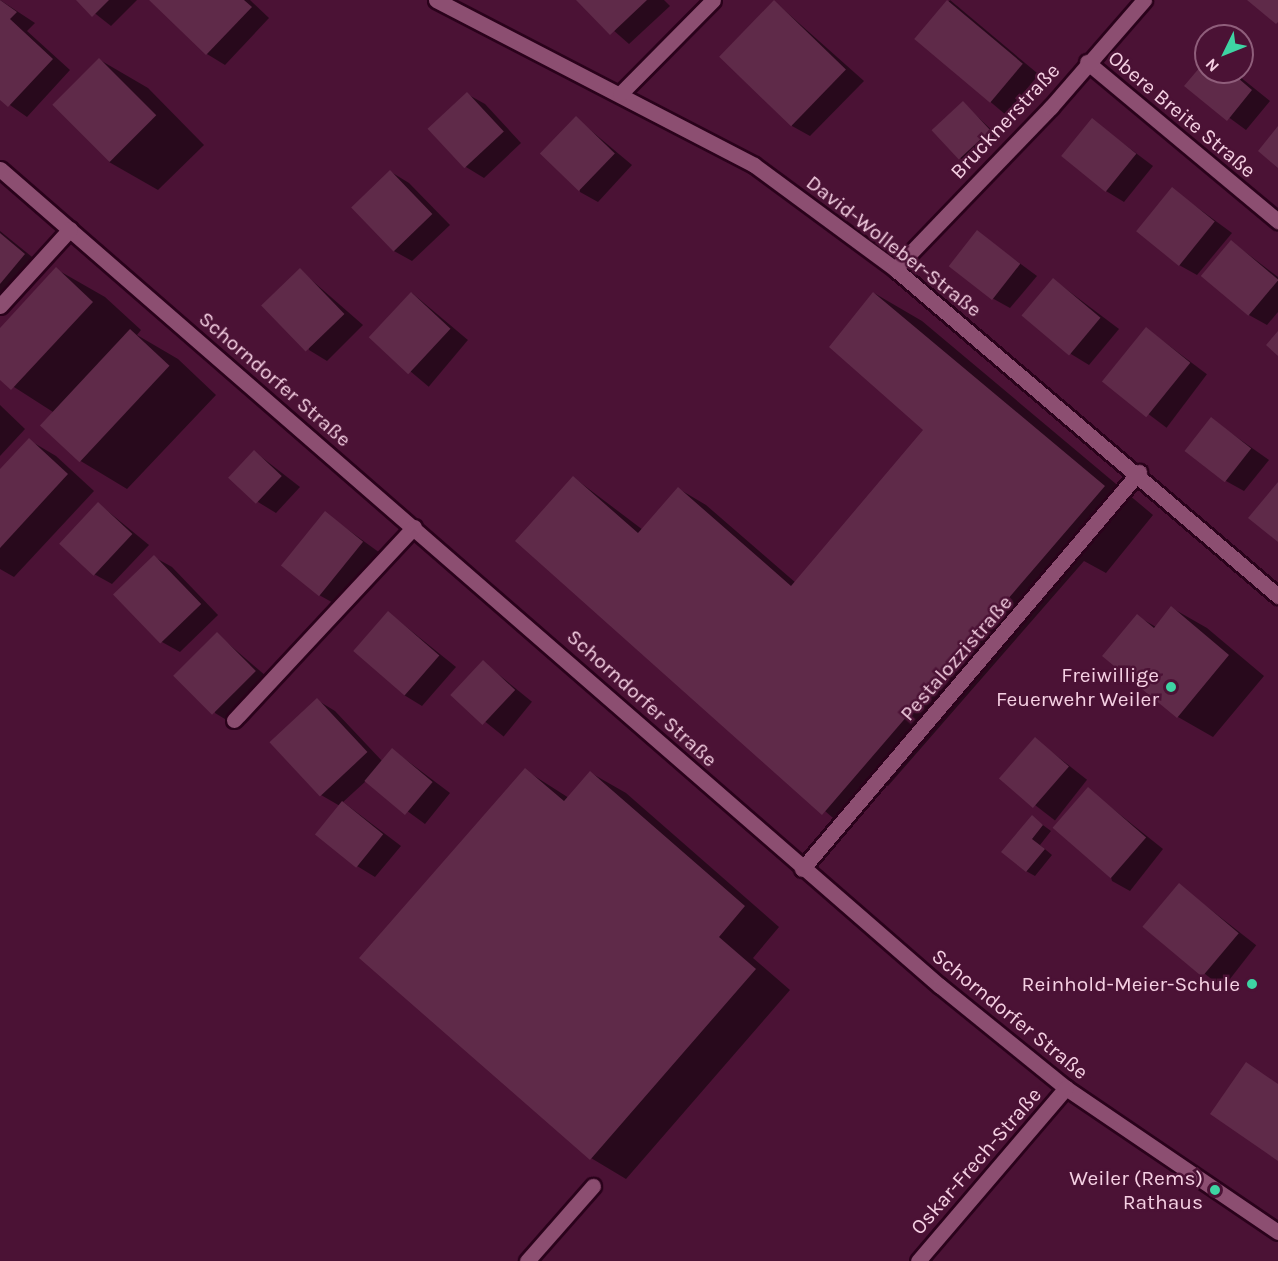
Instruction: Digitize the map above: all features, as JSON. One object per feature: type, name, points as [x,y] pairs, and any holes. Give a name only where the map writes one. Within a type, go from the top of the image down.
[{"type":"street","name":"David-Wolleber-Straße","points":[[436,0],[754,165],[895,269],[1139,472],[1278,596]]},
{"type":"street","points":[[620,94],[713,0]]},
{"type":"street","name":"Brucknerstraße","points":[[895,269],[1144,0]]},
{"type":"street","name":"Obere Breite Straße","points":[[1087,62],[1278,221]]},
{"type":"street","name":"Schorndorfer Straße","points":[[0,169],[802,869],[1066,1088],[1278,1232]]},
{"type":"street","points":[[0,306],[70,230]]},
{"type":"street","name":"Pestalozzistraße","points":[[802,869],[1139,472]]},
{"type":"street","points":[[234,720],[414,528]]},
{"type":"street","name":"Oskar-Frech-Straße","points":[[918,1261],[1066,1088]]},
{"type":"street","points":[[527,1261],[593,1186]]},
{"type":"building","points":[[0,0],[17,12],[10,19],[53,59],[8,107],[0,100]]},
{"type":"building","points":[[76,0],[109,0],[92,17]]},
{"type":"building","points":[[149,0],[244,0],[252,7],[206,55]]},
{"type":"building","points":[[576,0],[647,0],[610,35]]},
{"type":"building","points":[[774,0],[846,69],[791,126],[719,57]]},
{"type":"building","points":[[947,0],[1023,64],[990,103],[914,39]]},
{"type":"building","points":[[1247,0],[1278,0],[1278,22],[1276,24]]},
{"type":"building","points":[[99,58],[156,115],[110,162],[52,105]]},
{"type":"building","points":[[1194,74],[1194,84],[1245,84],[1252,90],[1227,121],[1184,86]]},
{"type":"building","points":[[467,92],[504,131],[464,168],[428,129]]},
{"type":"building","points":[[963,101],[990,130],[959,160],[932,130]]},
{"type":"building","points":[[576,116],[615,154],[579,191],[540,153]]},
{"type":"building","points":[[1092,118],[1136,154],[1105,192],[1061,156]]},
{"type":"building","points":[[1278,126],[1278,168],[1258,151]]},
{"type":"building","points":[[390,170],[432,214],[394,251],[351,208]]},
{"type":"building","points":[[1172,187],[1215,222],[1179,266],[1136,231]]},
{"type":"building","points":[[977,230],[1020,264],[992,300],[949,266]]},
{"type":"building","points":[[0,233],[25,254],[0,284]]},
{"type":"building","points":[[1231,240],[1278,279],[1248,316],[1201,276]]},
{"type":"building","points":[[56,267],[93,302],[11,390],[0,380],[0,328]]},
{"type":"building","points":[[300,268],[344,314],[306,352],[261,306]]},
{"type":"building","points":[[1053,278],[1100,318],[1069,355],[1022,316]]},
{"type":"building","points":[[411,292],[450,329],[408,374],[369,337]]},
{"type":"building","points":[[873,292],[1105,486],[822,815],[515,541],[573,476],[638,533],[678,487],[791,586],[923,430],[829,347]]},
{"type":"building","points":[[1146,327],[1190,363],[1146,417],[1102,381]]},
{"type":"building","points":[[130,329],[169,366],[79,462],[40,426]]},
{"type":"building","points":[[1278,331],[1278,356],[1266,345]]},
{"type":"building","points":[[1211,417],[1251,448],[1225,482],[1185,451]]},
{"type":"building","points":[[29,438],[68,474],[0,548],[0,469]]},
{"type":"building","points":[[254,450],[282,476],[256,504],[228,478]]},
{"type":"building","points":[[1278,482],[1278,542],[1248,518]]},
{"type":"building","points":[[98,502],[132,534],[93,576],[59,544]]},
{"type":"building","points":[[325,511],[363,542],[319,596],[281,565]]},
{"type":"building","points":[[154,555],[201,604],[160,644],[113,595]]},
{"type":"building","name":"Freiwillige Feuerwehr Weiler","points":[[1171,606],[1229,655],[1177,718],[1102,656],[1137,614],[1154,628]]},
{"type":"building","points":[[388,611],[439,656],[405,696],[353,651]]},
{"type":"building","points":[[217,632],[256,671],[212,715],[173,676]]},
{"type":"building","points":[[483,660],[515,690],[482,725],[450,695]]},
{"type":"building","points":[[317,698],[367,752],[320,796],[269,742]]},
{"type":"building","points":[[1035,737],[1069,767],[1033,808],[999,779]]},
{"type":"building","points":[[392,748],[433,782],[405,815],[364,781]]},
{"type":"building","points":[[525,768],[564,801],[590,771],[745,906],[719,937],[756,969],[590,1160],[359,958]]},
{"type":"building","points":[[1088,787],[1146,838],[1111,878],[1053,828]]},
{"type":"building","points":[[342,801],[383,834],[356,868],[315,834]]},
{"type":"building","points":[[1032,815],[1043,825],[1032,839],[1045,849],[1026,872],[1001,852]]},
{"type":"building","points":[[1179,883],[1239,933],[1202,977],[1142,927]]},
{"type":"building","points":[[1246,1062],[1278,1084],[1278,1161],[1210,1114]]},
{"type":"place","name":"Freiwillige Feuerwehr Weiler","points":[[1171,687]]},
{"type":"place","name":"Reinhold-Meier-Schule","points":[[1252,984]]},
{"type":"place","name":"Weiler (Rems) Rathaus","points":[[1215,1190]]}]
